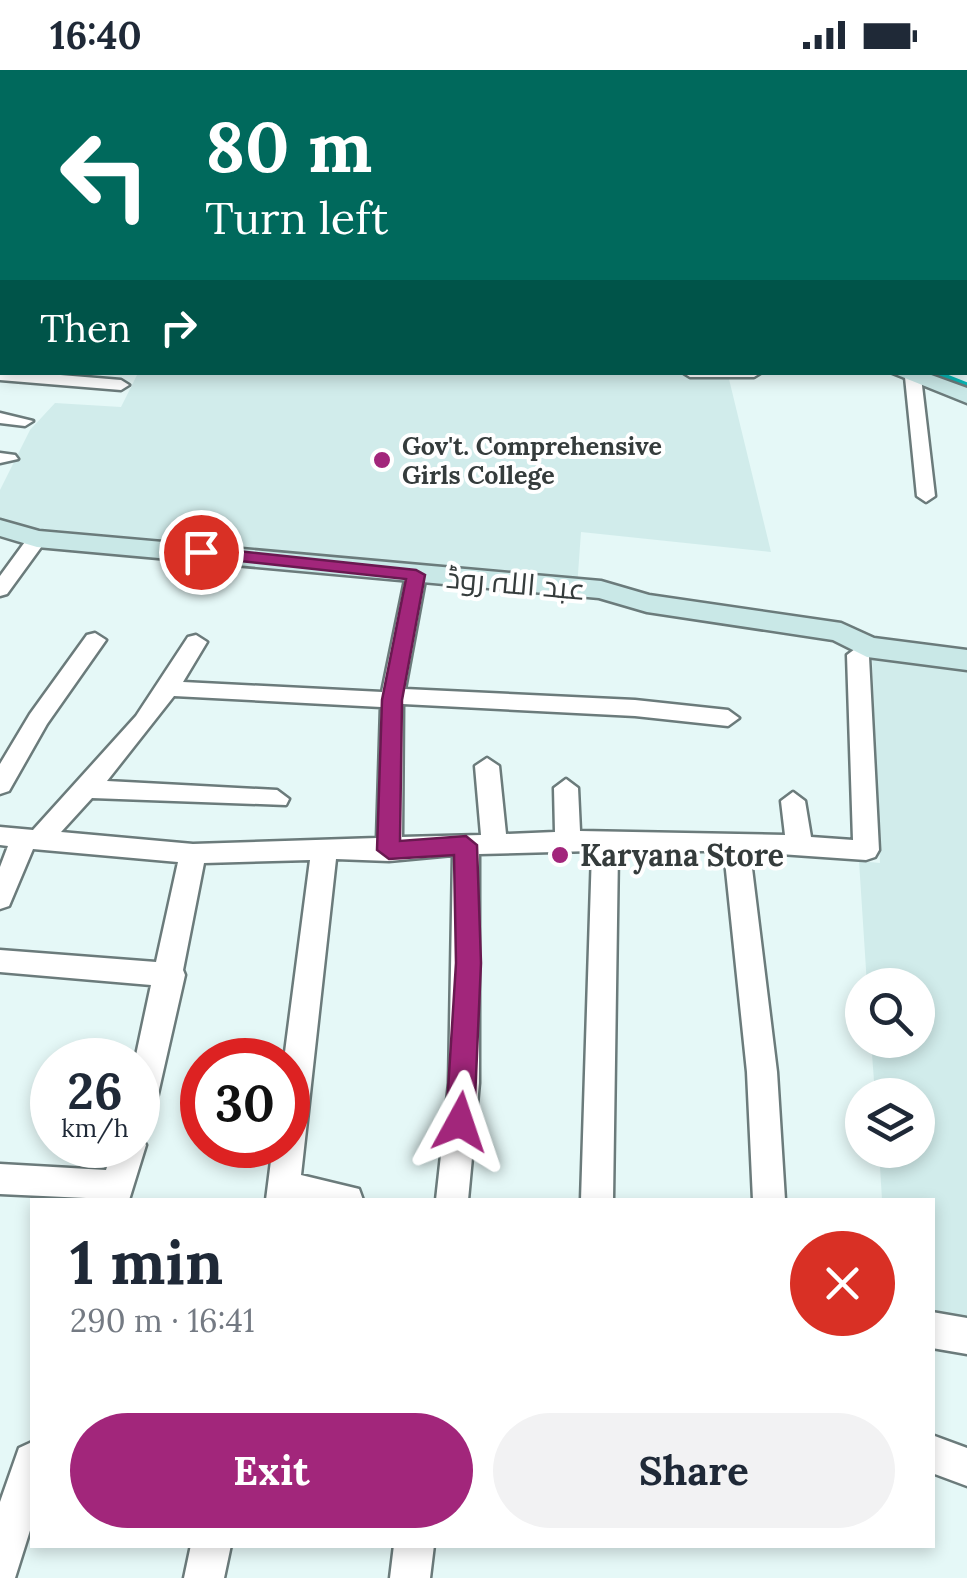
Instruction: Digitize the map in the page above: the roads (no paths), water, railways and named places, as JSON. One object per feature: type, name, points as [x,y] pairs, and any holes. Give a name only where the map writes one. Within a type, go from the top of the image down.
[{"type":"street","points":[[0,375],[121,385]]},
{"type":"street","points":[[907,375],[926,496]]},
{"type":"street","points":[[910,375],[967,396]]},
{"type":"street","points":[[0,418],[25,421]]},
{"type":"street","name":"عبد اللہ روڈ","points":[[0,528],[37,539],[600,590],[647,603],[841,632],[867,646],[967,660]]},
{"type":"street","points":[[0,590],[37,539]]},
{"type":"street","points":[[389,850],[394,698],[416,575]]},
{"type":"street","points":[[0,785],[38,720],[95,640]]},
{"type":"street","points":[[0,899],[21,838],[86,789],[172,689],[196,642]]},
{"type":"street","points":[[21,838],[193,854],[324,853],[568,841],[736,842],[866,850],[858,655],[867,646]]},
{"type":"street","points":[[172,689],[634,708],[728,718]]},
{"type":"street","points":[[452,1198],[487,766]]},
{"type":"street","points":[[566,788],[568,841]]},
{"type":"street","points":[[86,789],[277,799]]},
{"type":"street","points":[[793,802],[799,846]]},
{"type":"street","points":[[598,1198],[605,842]]},
{"type":"street","points":[[736,842],[762,1072],[769,1198]]},
{"type":"street","points":[[324,853],[283,1194],[326,1198]]},
{"type":"street","points":[[156,1038],[193,854]]},
{"type":"street","points":[[0,960],[170,975]]},
{"type":"street","points":[[0,1179],[115,1193],[123,1168]]},
{"type":"street","points":[[935,1331],[967,1336]]},
{"type":"street","points":[[935,1455],[967,1467]]},
{"type":"street","points":[[0,1566],[30,1468]]},
{"type":"street","points":[[204,1578],[210,1548]]},
{"type":"street","points":[[410,1578],[414,1548]]},
{"type":"waterway","points":[[942,375],[967,385]]},
{"type":"place","name":"Gov't. Comprehensive Girls College","points":[[382,460]]},
{"type":"place","name":"Karyana Store","points":[[560,855]]}]
